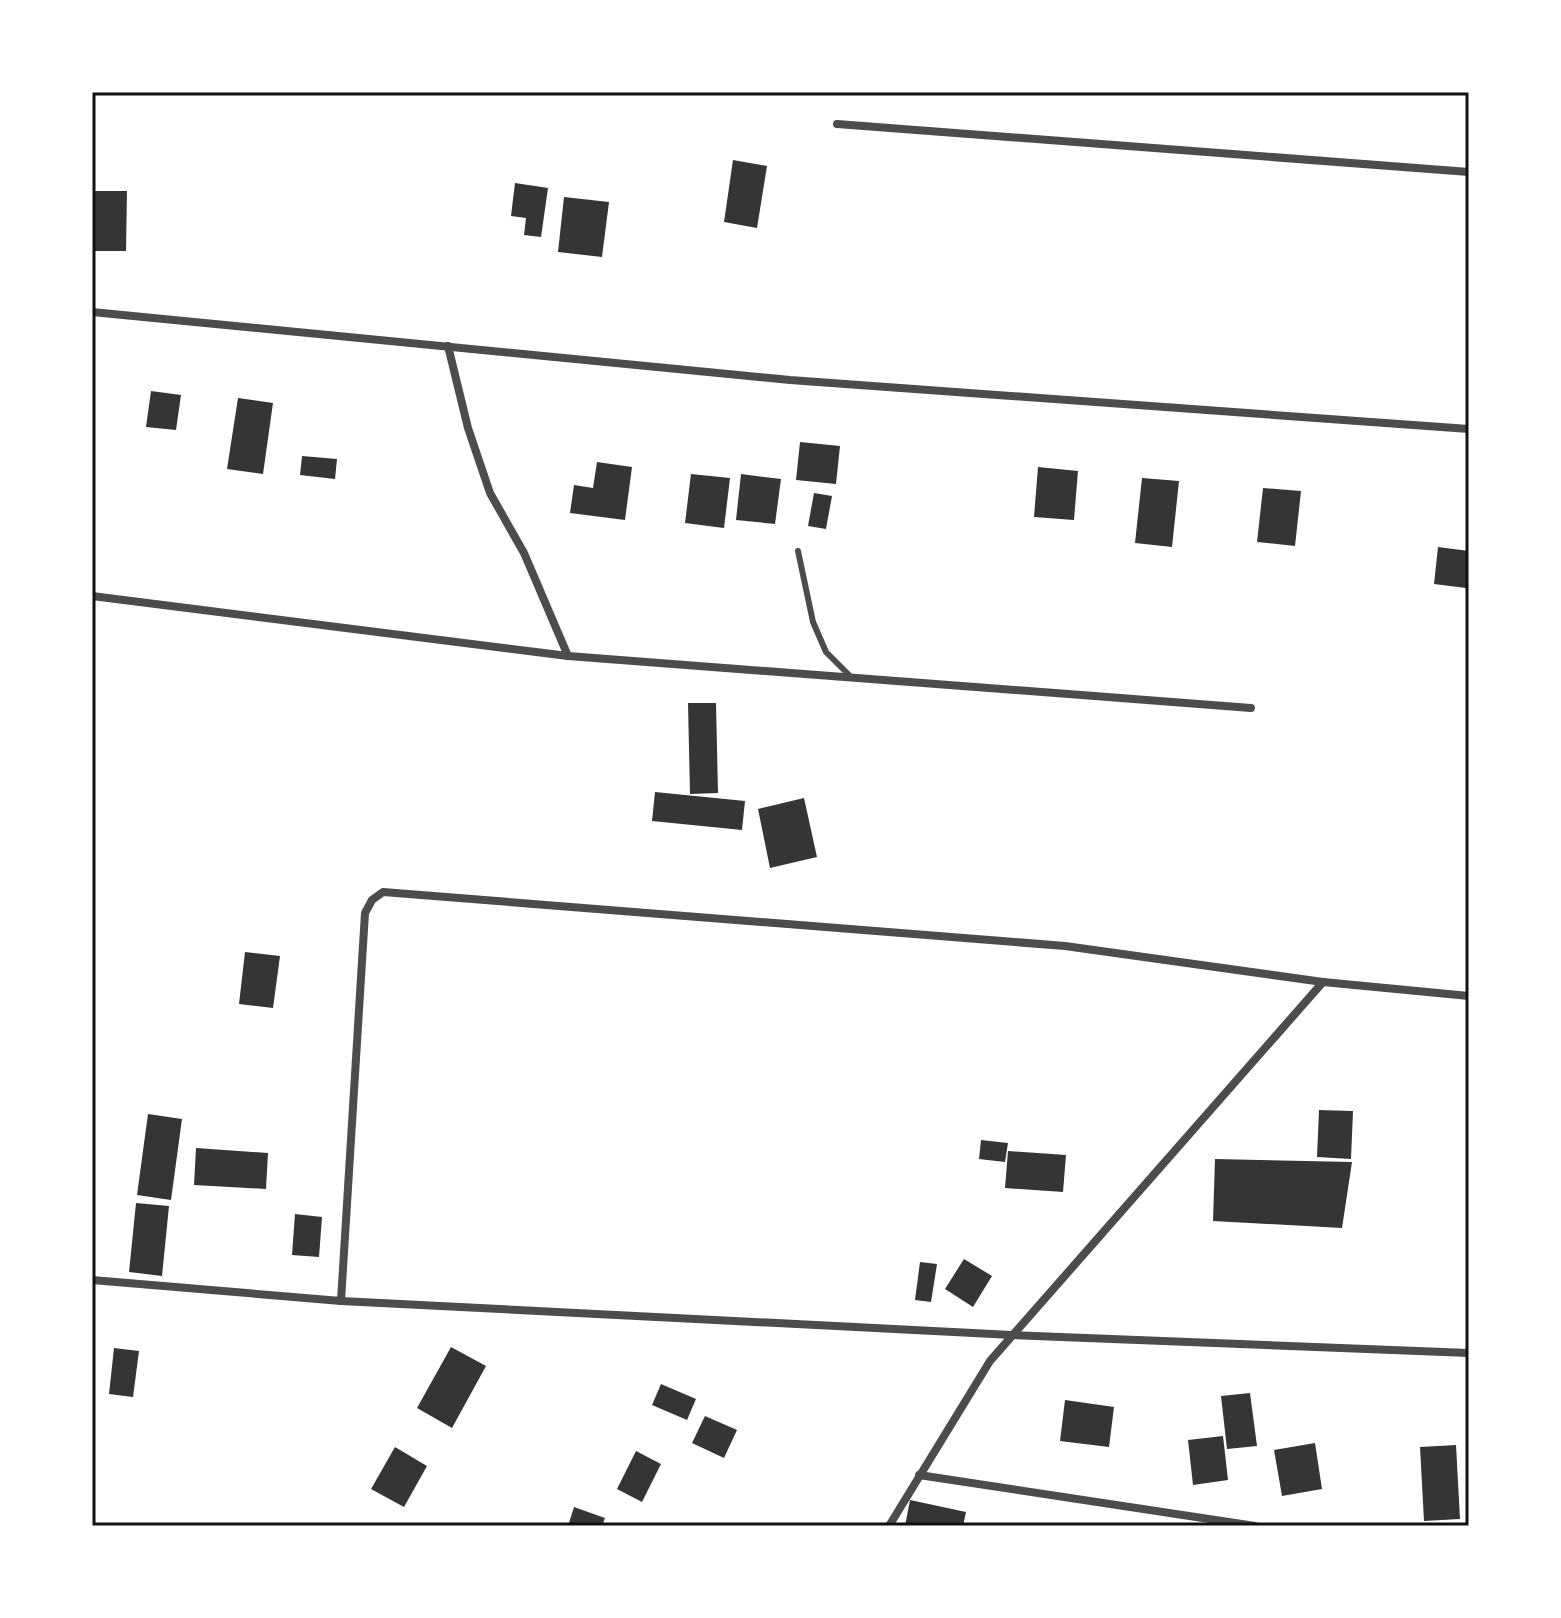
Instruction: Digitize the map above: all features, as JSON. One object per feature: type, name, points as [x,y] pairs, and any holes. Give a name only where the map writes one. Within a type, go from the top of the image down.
[{"type":"street","points":[[837,124],[1469,172]]},
{"type":"street","points":[[92,312],[790,380],[1469,429]]},
{"type":"street","points":[[448,346],[468,428],[490,493],[524,553],[568,656]]},
{"type":"street","points":[[92,596],[568,656],[1251,708]]},
{"type":"street","points":[[341,1301],[365,913],[372,900],[383,892],[1065,946],[1323,982],[1469,996]]},
{"type":"street","points":[[889,1526],[990,1361],[1323,982]]},
{"type":"street","points":[[92,1280],[341,1301],[1012,1335],[1469,1353]]},
{"type":"street","points":[[919,1475],[1255,1526]]},
{"type":"lane","points":[[798,551],[826,652],[852,677]]},
{"type":"building","points":[[733,160],[767,166],[757,228],[724,222]]},
{"type":"building","points":[[515,183],[548,188],[541,237],[524,235],[526,218],[511,216]]},
{"type":"building","points":[[92,191],[127,191],[126,251],[92,251]]},
{"type":"building","points":[[564,197],[609,202],[602,257],[558,252]]},
{"type":"building","points":[[151,391],[181,395],[176,430],[146,427]]},
{"type":"building","points":[[238,398],[273,403],[263,474],[227,469]]},
{"type":"building","points":[[800,442],[840,446],[836,484],[796,480]]},
{"type":"building","points":[[302,456],[337,459],[335,479],[300,475]]},
{"type":"building","points":[[597,462],[632,467],[625,520],[570,513],[574,485],[593,488]]},
{"type":"building","points":[[1038,467],[1078,471],[1074,520],[1034,517]]},
{"type":"building","points":[[691,474],[730,478],[724,528],[685,523]]},
{"type":"building","points":[[741,474],[781,479],[775,524],[736,520]]},
{"type":"building","points":[[1142,478],[1179,481],[1172,547],[1135,543]]},
{"type":"building","points":[[1263,488],[1301,491],[1295,546],[1257,542]]},
{"type":"building","points":[[814,493],[832,496],[826,529],[808,526]]},
{"type":"building","points":[[1438,547],[1469,551],[1466,588],[1434,584]]},
{"type":"building","points":[[688,703],[716,703],[718,793],[690,794]]},
{"type":"building","points":[[655,792],[745,801],[742,830],[652,821]]},
{"type":"building","points":[[804,798],[817,857],[770,868],[758,809]]},
{"type":"building","points":[[245,952],[280,956],[273,1008],[239,1004]]},
{"type":"building","points":[[1319,1110],[1353,1111],[1351,1159],[1317,1157]]},
{"type":"building","points":[[148,1114],[182,1119],[171,1200],[137,1195]]},
{"type":"building","points":[[981,1140],[1008,1143],[1005,1162],[979,1159]]},
{"type":"building","points":[[196,1148],[268,1153],[266,1189],[194,1185]]},
{"type":"building","points":[[1008,1151],[1066,1155],[1063,1192],[1005,1188]]},
{"type":"building","points":[[1215,1159],[1352,1162],[1342,1228],[1213,1221]]},
{"type":"building","points":[[136,1203],[169,1206],[162,1276],[129,1272]]},
{"type":"building","points":[[295,1214],[322,1217],[319,1257],[292,1255]]},
{"type":"building","points":[[964,1259],[992,1276],[973,1307],[945,1289]]},
{"type":"building","points":[[920,1262],[937,1264],[931,1302],[915,1300]]},
{"type":"building","points":[[451,1347],[486,1366],[452,1428],[417,1408]]},
{"type":"building","points":[[114,1348],[139,1351],[133,1397],[109,1394]]},
{"type":"building","points":[[661,1384],[696,1399],[687,1420],[652,1405]]},
{"type":"building","points":[[1250,1393],[1257,1446],[1227,1449],[1221,1396]]},
{"type":"building","points":[[1065,1400],[1114,1407],[1109,1447],[1060,1441]]},
{"type":"building","points":[[705,1416],[737,1430],[724,1458],[692,1443]]},
{"type":"building","points":[[1223,1436],[1228,1480],[1193,1485],[1188,1440]]},
{"type":"building","points":[[1315,1443],[1322,1489],[1282,1496],[1274,1450]]},
{"type":"building","points":[[1456,1445],[1460,1519],[1424,1521],[1420,1447]]},
{"type":"building","points":[[395,1447],[427,1466],[404,1507],[371,1489]]},
{"type":"building","points":[[636,1451],[661,1464],[642,1502],[617,1489]]},
{"type":"building","points":[[910,1500],[966,1512],[963,1526],[905,1526]]},
{"type":"building","points":[[574,1507],[605,1518],[602,1526],[568,1526]]}]
